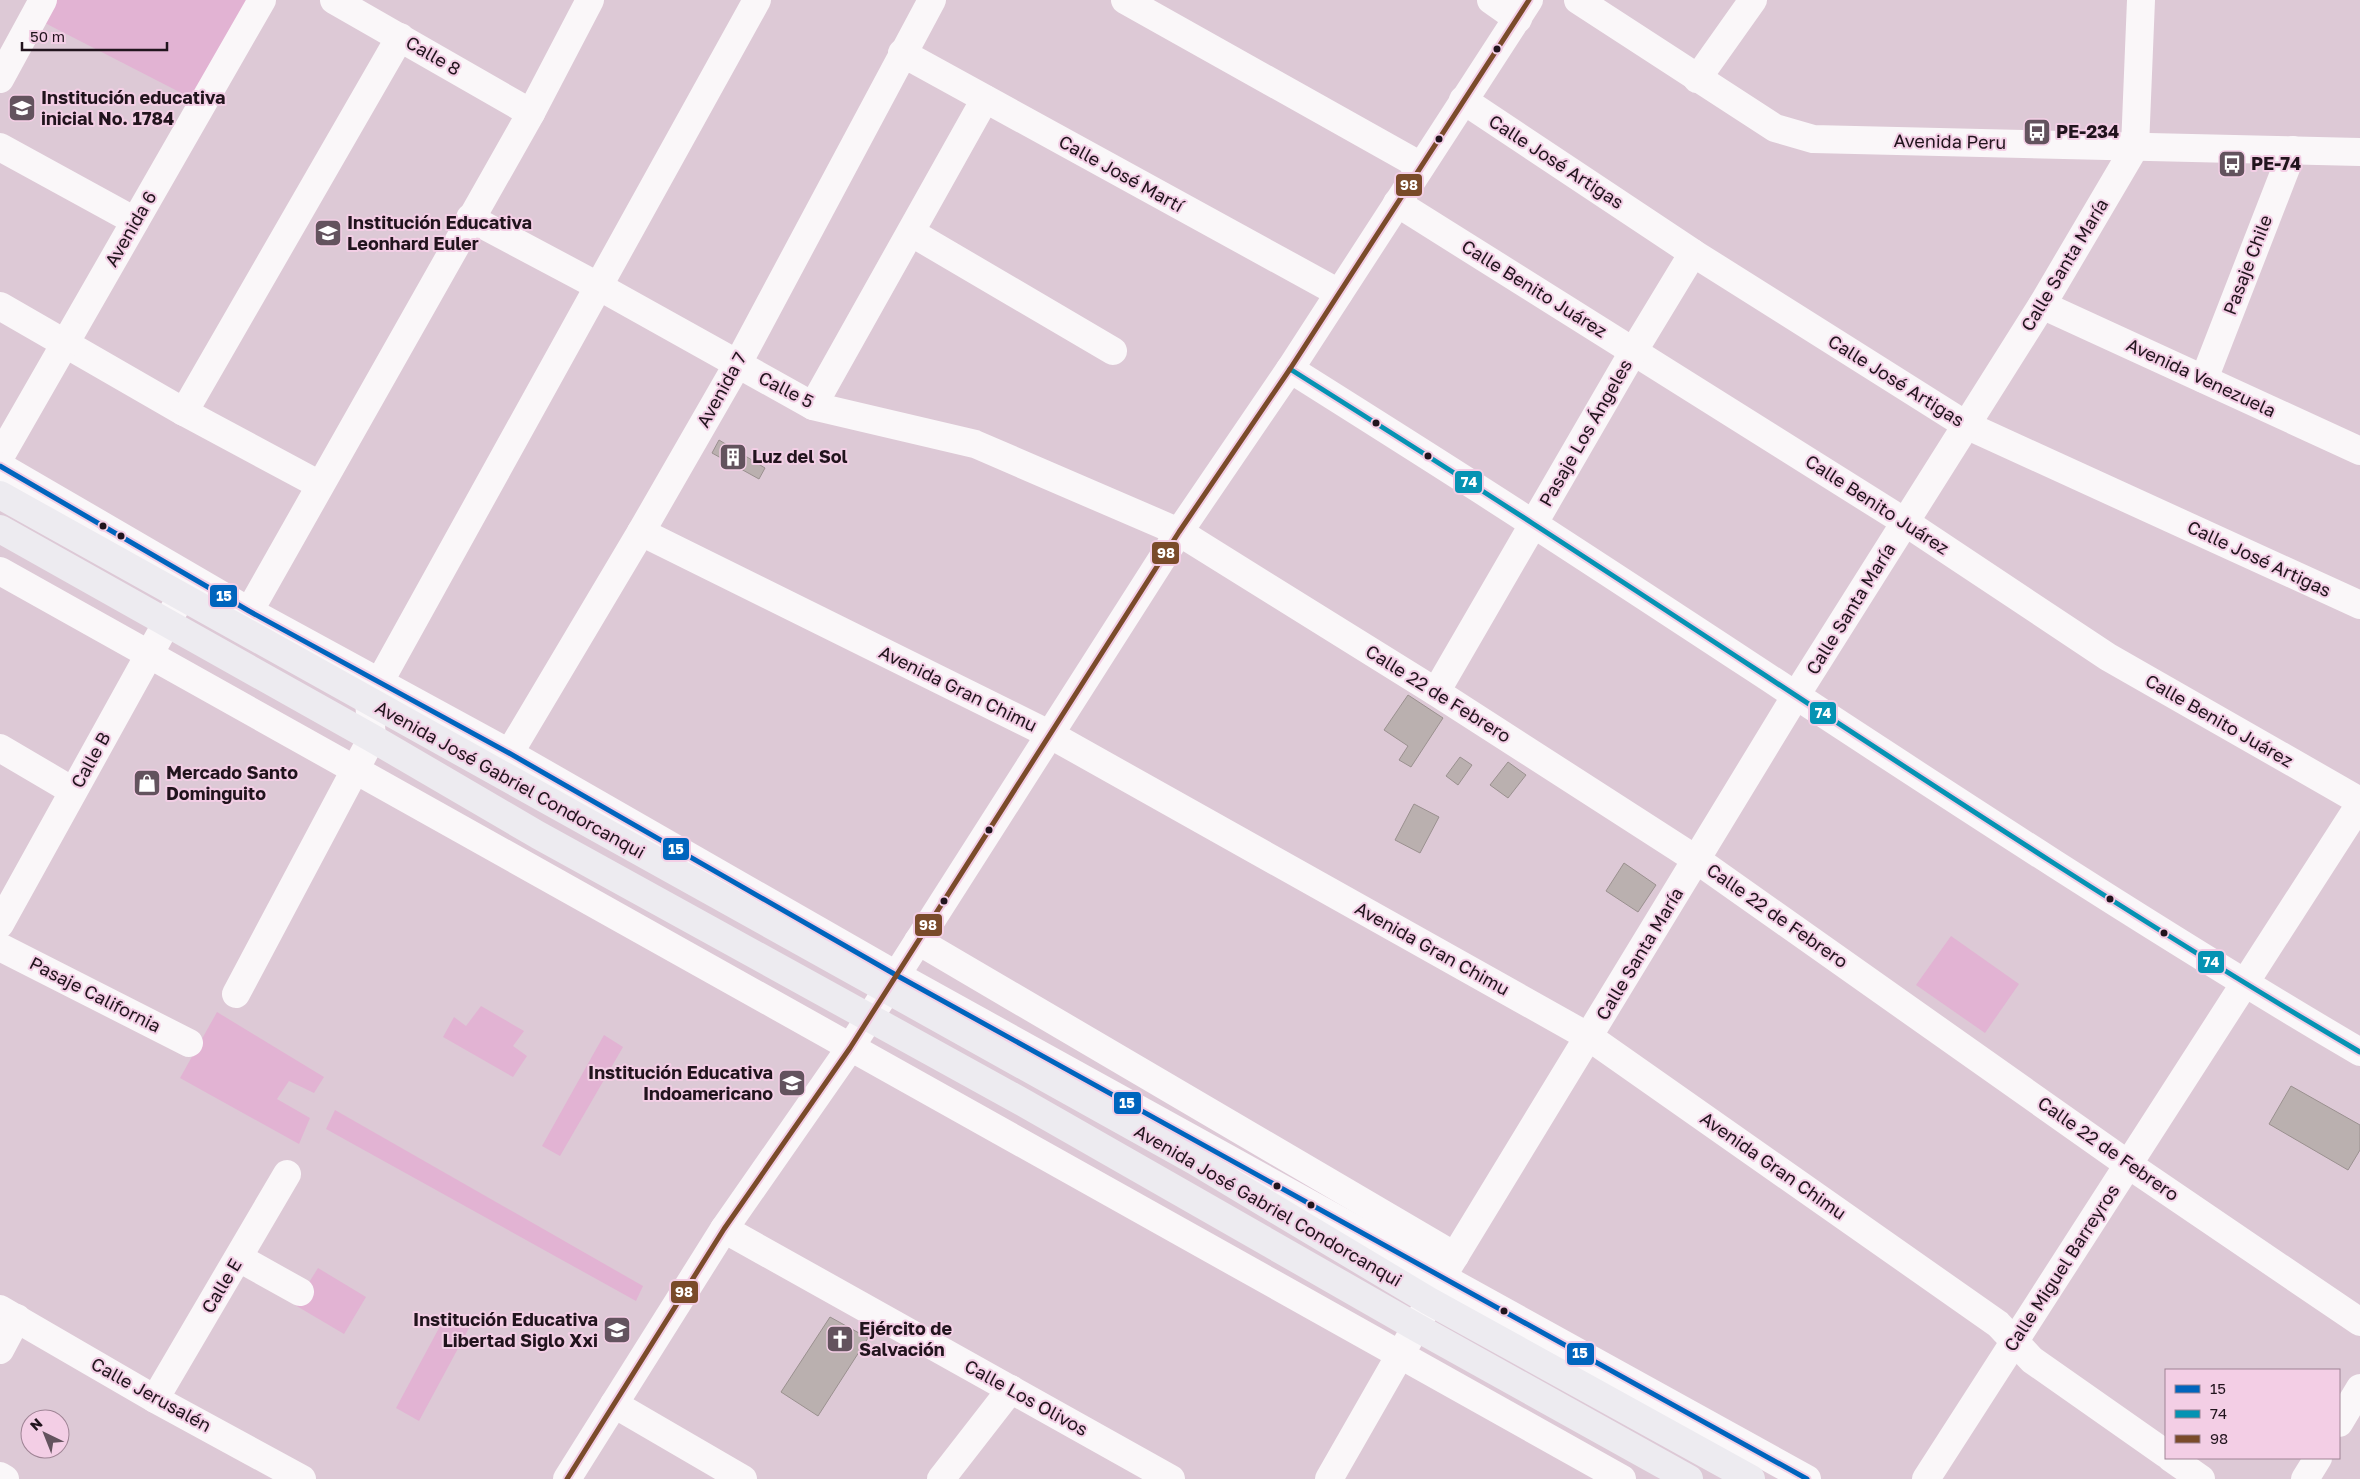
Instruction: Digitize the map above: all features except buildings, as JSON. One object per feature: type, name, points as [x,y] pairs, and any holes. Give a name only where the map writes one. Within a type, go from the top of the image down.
[{"type":"highway","name":"Avenida José Gabriel Condorcanqui","points":[[0,495],[181,597],[244,620],[504,763],[891,983],[1429,1301],[1751,1479]]},
{"type":"highway","name":"Avenida José Gabriel Condorcanqui","points":[[0,529],[372,738],[538,835],[1024,1103],[1416,1327],[1689,1479]]},
{"type":"street","points":[[0,79],[42,0]]},
{"type":"street","name":"Avenida 6","points":[[0,457],[262,0]]},
{"type":"street","name":"Calle 8","points":[[334,0],[531,113]]},
{"type":"street","points":[[244,620],[531,113],[590,0]]},
{"type":"street","points":[[236,994],[372,738],[374,692],[757,0]]},
{"type":"street","name":"Avenida 7","points":[[504,763],[642,532],[737,365],[932,0]]},
{"type":"street","points":[[1125,0],[1421,166]]},
{"type":"street","points":[[567,1479],[724,1229],[850,1048],[1179,532],[1290,369],[1463,100],[1524,9],[1491,0]]},
{"type":"street","name":"Avenida Peru","points":[[1578,0],[1775,128],[1813,138],[2360,152]]},
{"type":"street","points":[[1697,79],[1753,0]]},
{"type":"street","name":"Calle Santa María","points":[[1329,1479],[1449,1267],[1795,697],[2042,305],[2135,147],[2141,0]]},
{"type":"street","points":[[184,412],[400,37]]},
{"type":"street","name":"Calle José Martí","points":[[902,54],[1339,293]]},
{"type":"street","points":[[813,406],[912,233],[985,99]]},
{"type":"street","name":"Calle José Artigas","points":[[1463,100],[1694,253],[1966,425],[2360,605]]},
{"type":"street","points":[[0,147],[135,221]]},
{"type":"street","name":"Pasaje Chile","points":[[2204,379],[2293,150]]},
{"type":"street","name":"Calle Benito Juárez","points":[[1398,203],[1906,522],[2108,657],[2360,802]]},
{"type":"street","name":"Calle 5","points":[[470,218],[598,286],[813,406],[975,444],[1179,532]]},
{"type":"street","points":[[912,233],[1113,351]]},
{"type":"street","name":"Pasaje Los Ángeles","points":[[1436,692],[1633,352],[1694,253]]},
{"type":"street","name":"Avenida Venezuela","points":[[2042,305],[2359,447]]},
{"type":"street","points":[[0,306],[66,342],[184,412],[320,485]]},
{"type":"street","points":[[1290,369],[1534,524],[1795,697],[2244,984],[2360,1052]]},
{"type":"street","name":"Avenida José Gabriel Condorcanqui","points":[[0,466],[244,620]]},
{"type":"street","name":"Avenida Gran Chimu","points":[[642,532],[1049,734],[1589,1037],[1998,1324],[2032,1360],[2165,1453]]},
{"type":"street","name":"Calle 22 de Febrero","points":[[1179,532],[1436,692],[1697,860],[2129,1165],[2360,1322]]},
{"type":"street","points":[[0,571],[491,843],[850,1048],[1622,1479]]},
{"type":"street","name":"Calle B","points":[[0,924],[181,597]]},
{"type":"street","points":[[0,748],[73,791]]},
{"type":"street","name":"Calle Miguel Barreyros","points":[[1926,1479],[2360,802]]},
{"type":"street","points":[[918,941],[1449,1267]]},
{"type":"street","name":"Pasaje California","points":[[0,947],[189,1043]]},
{"type":"street","name":"Avenida José Gabriel Condorcanqui","points":[[891,983],[1449,1267],[1807,1479]]},
{"type":"street","name":"Calle E","points":[[155,1399],[287,1174]]},
{"type":"street","name":"Calle Los Olivos","points":[[724,1229],[1171,1479]]},
{"type":"street","points":[[239,1258],[300,1292]]},
{"type":"street","points":[[0,1350],[9,1314]]},
{"type":"street","name":"Calle Jerusalén","points":[[9,1314],[155,1399],[302,1479]]},
{"type":"street","points":[[2340,1421],[2360,1388]]},
{"type":"street","points":[[941,1479],[1011,1389]]},
{"type":"street","points":[[614,1404],[743,1479]]},
{"type":"street","points":[[2172,1459],[2201,1479]]},
{"type":"street","points":[[2305,1479],[2317,1459]]},
{"type":"street","points":[[0,1476],[5,1479]]},
{"type":"shaded area","points":[[55,0],[249,0],[195,100],[43,22]]},
{"type":"shaded area","points":[[1951,936],[2019,984],[1985,1033],[1916,985]]},
{"type":"shaded area","points":[[481,1006],[524,1031],[513,1046],[527,1056],[513,1077],[443,1037],[454,1017],[466,1026]]},
{"type":"shaded area","points":[[217,1012],[324,1077],[314,1093],[289,1081],[277,1099],[310,1118],[299,1144],[180,1078]]},
{"type":"shaded area","points":[[604,1035],[623,1047],[560,1156],[542,1146]]},
{"type":"shaded area","points":[[335,1110],[643,1286],[636,1301],[326,1129]]},
{"type":"shaded area","points":[[318,1268],[366,1297],[344,1334],[295,1305]]},
{"type":"shaded area","points":[[446,1315],[469,1328],[419,1421],[396,1408]]},
{"type":"transit line","name":"98","points":[[567,1479],[724,1229],[850,1048],[1179,532],[1290,369],[1529,0]]},
{"type":"transit line","name":"74","points":[[1290,369],[1502,504],[2047,859],[2360,1052]]},
{"type":"transit line","name":"15","points":[[0,466],[249,611],[509,753],[896,975],[1807,1479]]},
{"type":"place","name":"Institución educativa inicial No. 1784","points":[[22,108]]},
{"type":"place","name":"PE-234","points":[[2037,132]]},
{"type":"place","name":"PE-74","points":[[2232,164]]},
{"type":"place","name":"Institución Educativa Leonhard Euler","points":[[328,233]]},
{"type":"place","name":"Luz del Sol","points":[[733,457]]},
{"type":"place","name":"Mercado Santo Dominguito","points":[[147,783]]},
{"type":"place","name":"Institución Educativa Indoamericano","points":[[792,1083]]},
{"type":"place","name":"Institución Educativa Libertad Siglo Xxi","points":[[617,1330]]},
{"type":"place","name":"Ejército de Salvación","points":[[840,1339]]}]
